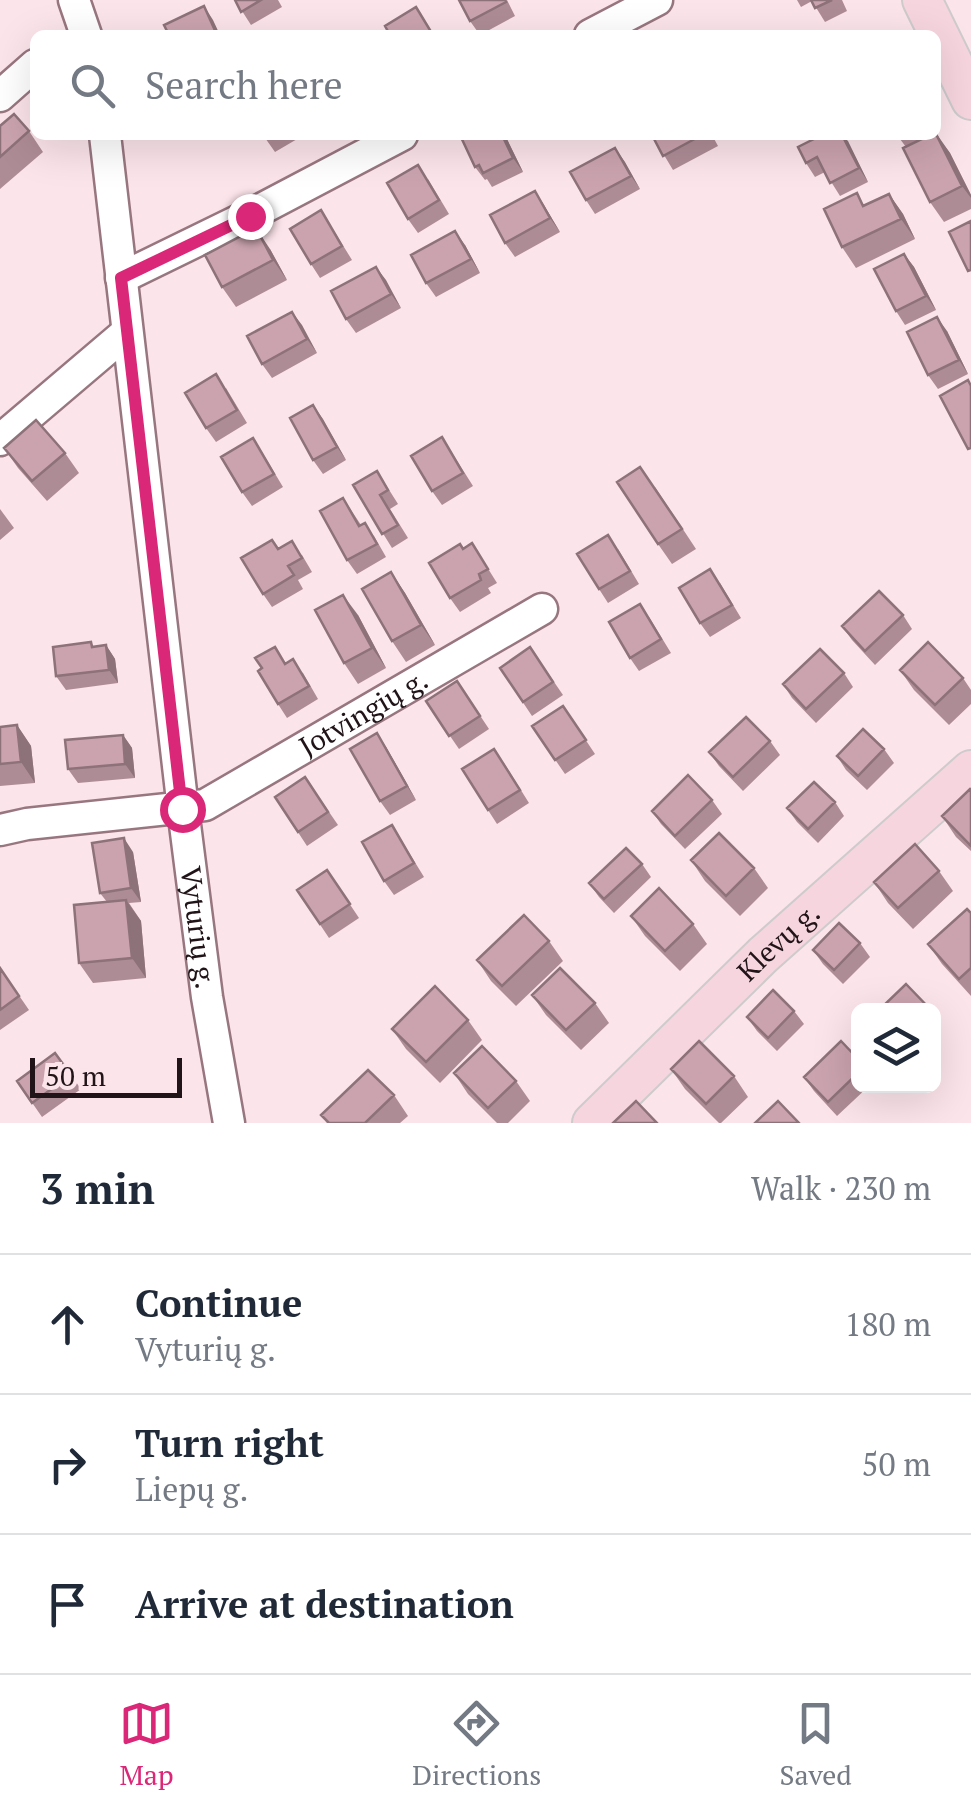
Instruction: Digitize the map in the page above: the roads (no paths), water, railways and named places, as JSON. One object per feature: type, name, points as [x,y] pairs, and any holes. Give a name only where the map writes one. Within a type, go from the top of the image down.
[{"type":"main road","points":[[922,0],[937,30]]},
{"type":"main road","points":[[941,39],[971,100]]},
{"type":"main road","name":"Klevų g.","points":[[592,1123],[763,956],[971,770]]},
{"type":"street","points":[[599,30],[656,0]]},
{"type":"street","points":[[0,96],[30,70]]},
{"type":"street","name":"Vyturių g.","points":[[106,140],[182,809],[207,997],[229,1123]]},
{"type":"street","points":[[121,278],[250,216],[393,140]]},
{"type":"street","points":[[0,440],[126,332]]},
{"type":"street","name":"Jotvingių g.","points":[[0,830],[205,805],[542,609]]}]
